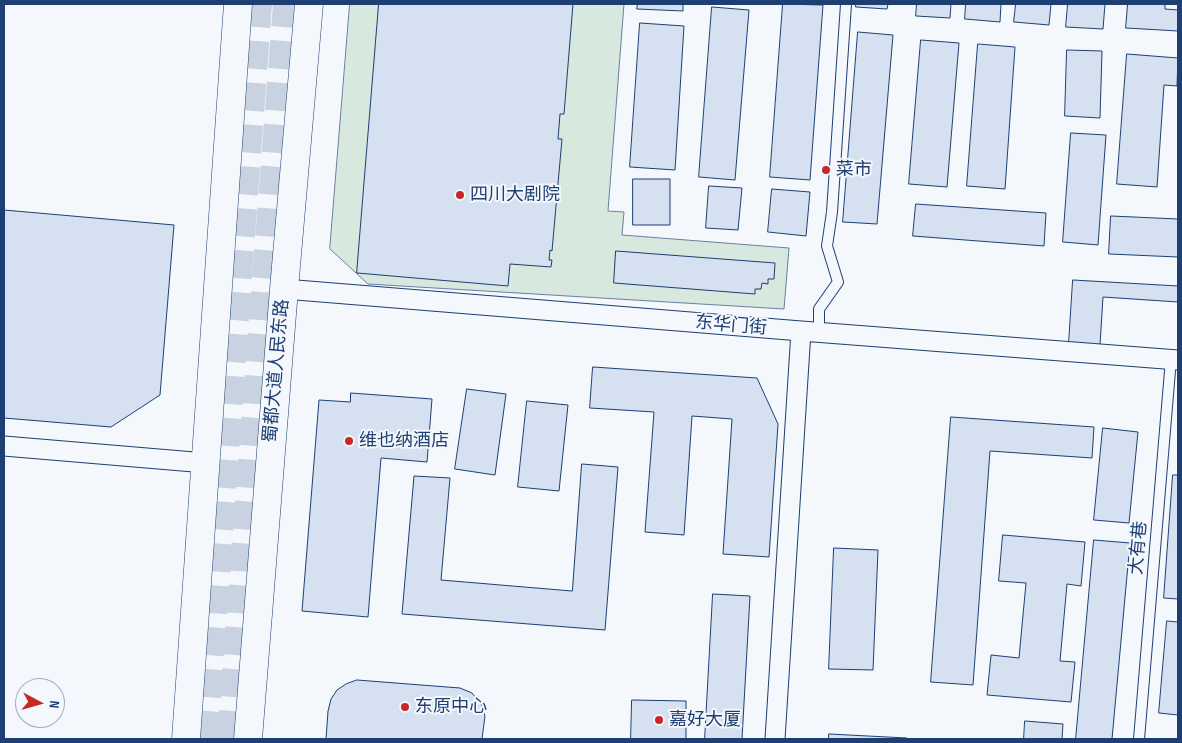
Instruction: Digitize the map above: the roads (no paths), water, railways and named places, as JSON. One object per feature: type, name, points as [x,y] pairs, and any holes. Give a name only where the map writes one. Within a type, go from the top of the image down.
[{"type":"main road","points":[[186,739],[238,4]]},
{"type":"main road","name":"蜀都大道人民东路","points":[[248,739],[309,4]]},
{"type":"street","name":"东华门街","points":[[284,289],[810,332],[1175,359]]},
{"type":"street","points":[[775,739],[810,332]]},
{"type":"street","points":[[4,446],[206,463]]},
{"type":"lane","points":[[810,332],[819,309],[838,282],[827,246],[832,212],[846,4]]},
{"type":"lane","name":"大有巷","points":[[1138,739],[1175,359]]},
{"type":"tunnel","points":[[204,739],[258,4]]},
{"type":"tunnel","points":[[231,739],[287,4]]},
{"type":"place","name":"菜市","points":[[826,170]]},
{"type":"place","name":"四川大剧院","points":[[460,195]]},
{"type":"place","name":"维也纳酒店","points":[[349,441]]},
{"type":"place","name":"东原中心","points":[[405,707]]},
{"type":"place","name":"嘉好大厦","points":[[659,720]]}]
